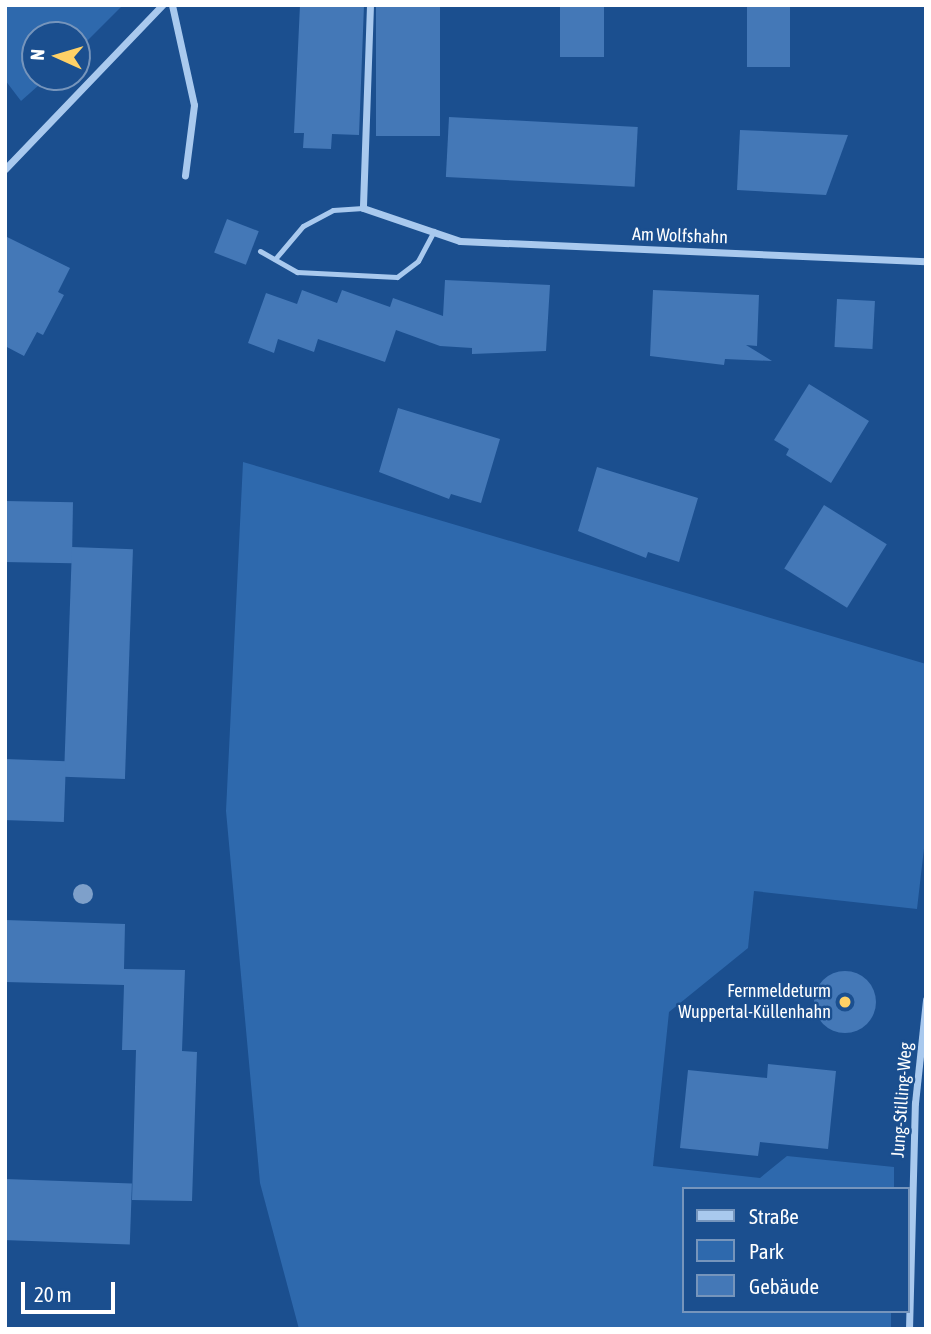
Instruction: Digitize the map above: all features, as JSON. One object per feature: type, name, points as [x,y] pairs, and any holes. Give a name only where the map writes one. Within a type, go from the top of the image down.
[{"type":"street","points":[[5,169],[162,5]]},
{"type":"street","points":[[172,5],[194,105],[185,175]]},
{"type":"street","points":[[363,208],[370,5]]},
{"type":"street","name":"Am Wolfshahn","points":[[363,208],[460,241],[926,261]]},
{"type":"street","name":"Jung-Stilling-Weg","points":[[910,1291],[915,1103],[926,1000]]},
{"type":"lane","points":[[275,259],[303,226],[333,210],[363,208]]},
{"type":"lane","points":[[260,251],[297,272],[397,277],[418,261],[434,231]]},
{"type":"green space","points":[[5,5],[123,5],[91,37],[91,21],[21,21],[21,91],[32,91],[21,101],[5,80]]},
{"type":"green space","points":[[243,462],[926,664],[926,831],[917,909],[754,891],[748,948],[669,1012],[653,1166],[760,1178],[787,1156],[894,1167],[894,1187],[682,1187],[682,1313],[891,1313],[891,1329],[299,1329],[260,1183],[226,811]]},
{"type":"building","points":[[300,5],[364,5],[359,135],[332,134],[331,149],[303,148],[304,133],[294,133]]},
{"type":"building","points":[[376,5],[440,5],[440,136],[376,136]]},
{"type":"building","points":[[560,5],[604,5],[604,57],[560,57]]},
{"type":"building","points":[[747,5],[790,5],[790,67],[747,67]]},
{"type":"building","points":[[449,117],[638,127],[635,187],[446,177]]},
{"type":"building","points":[[740,130],[848,135],[826,195],[737,190]]},
{"type":"building","points":[[227,219],[259,231],[246,265],[214,253]]},
{"type":"building","points":[[5,236],[70,268],[58,292],[64,295],[43,335],[37,332],[24,356],[5,346]]},
{"type":"building","points":[[445,280],[550,285],[546,351],[472,354],[472,348],[440,346],[396,330],[385,362],[318,339],[314,352],[278,339],[274,353],[248,343],[266,293],[297,304],[302,290],[337,303],[342,290],[390,307],[393,298],[443,316]]},
{"type":"building","points":[[653,290],[759,295],[757,346],[746,345],[772,361],[725,359],[724,365],[650,356]]},
{"type":"building","points":[[837,299],[875,301],[872,349],[834,347]]},
{"type":"building","points":[[809,384],[869,421],[831,483],[786,455],[789,449],[774,440]]},
{"type":"building","points":[[398,408],[500,439],[481,503],[451,494],[449,499],[379,472]]},
{"type":"building","points":[[597,467],[698,498],[679,562],[648,552],[646,558],[578,531]]},
{"type":"building","points":[[5,501],[73,502],[72,563],[5,562]]},
{"type":"building","points":[[824,505],[887,544],[847,608],[784,569]]},
{"type":"building","points":[[72,547],[133,549],[125,779],[64,777]]},
{"type":"building","points":[[5,759],[66,761],[64,822],[5,820]]},
{"type":"building","points":[[5,920],[125,924],[124,969],[185,970],[182,1051],[197,1052],[192,1201],[132,1200],[136,1050],[122,1050],[124,985],[5,982]]},
{"type":"building","name":"Fernmeldeturm Wuppertal-Küllenhahn","points":[[845,971],[867,980],[876,1002],[867,1024],[845,1033],[823,1024],[814,1002],[823,980]]},
{"type":"building","points":[[768,1064],[836,1071],[828,1149],[760,1142],[758,1156],[680,1148],[688,1070],[767,1078]]},
{"type":"building","points":[[5,1179],[132,1183],[130,1244],[5,1240]]},
{"type":"place","name":"Fernmeldeturm Wuppertal-Küllenhahn","points":[[845,1002]]}]
